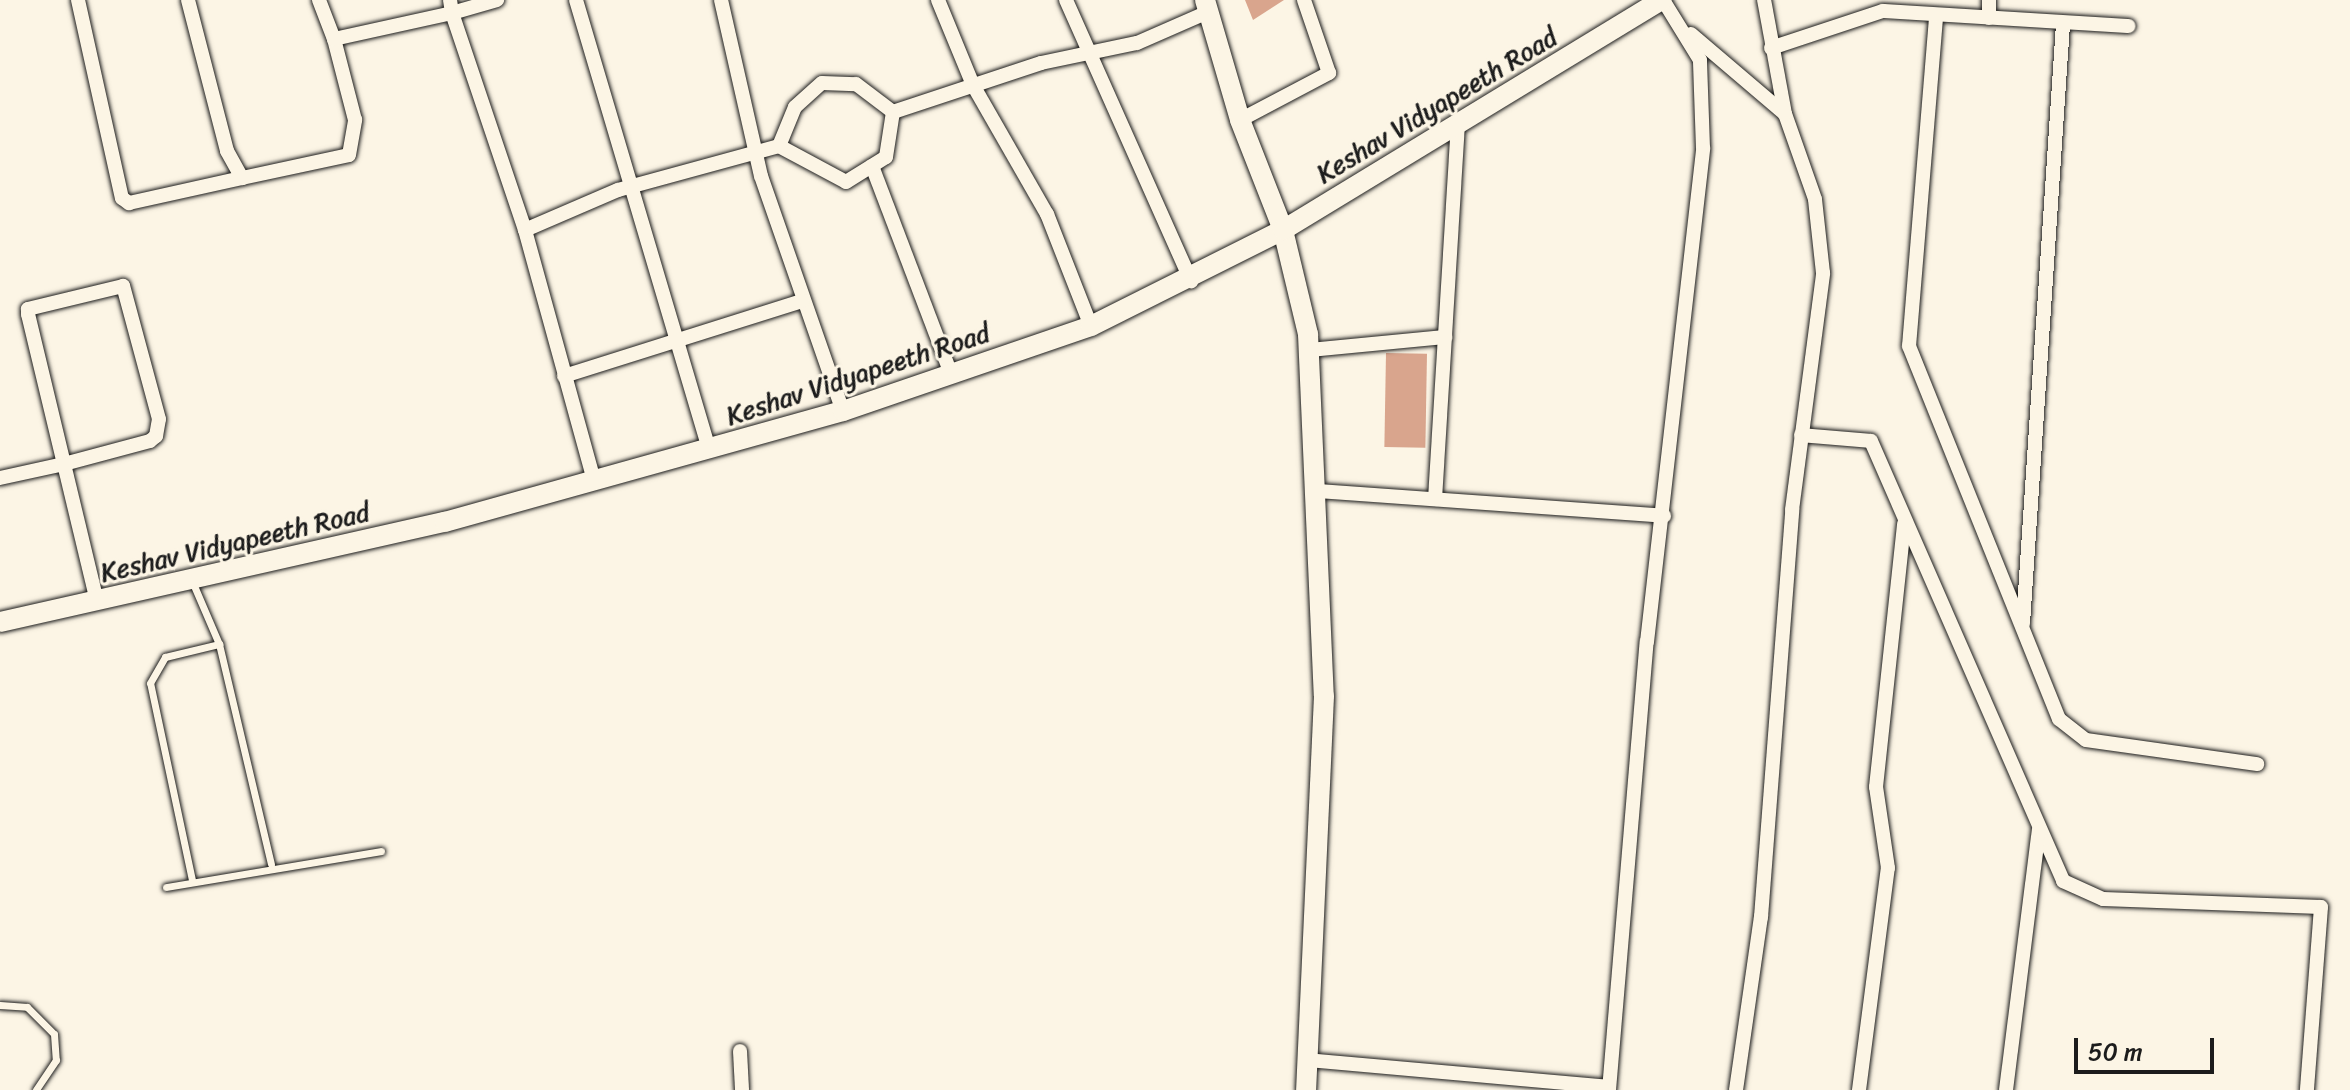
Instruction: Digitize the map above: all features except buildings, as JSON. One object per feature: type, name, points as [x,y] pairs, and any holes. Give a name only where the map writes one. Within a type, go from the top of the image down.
[{"type":"street","points":[[78,0],[122,198],[129,203],[349,155],[355,120],[334,39],[319,0]]},
{"type":"street","points":[[188,0],[227,151],[242,178]]},
{"type":"street","points":[[334,39],[451,6],[497,0]]},
{"type":"street","points":[[576,0],[634,186],[709,449]]},
{"type":"street","points":[[721,0],[755,152],[802,301],[843,411]]},
{"type":"street","points":[[938,0],[973,85],[1016,150],[1091,326]]},
{"type":"street","points":[[1066,0],[1092,53],[1122,137],[1191,281]]},
{"type":"street","points":[[1240,120],[1329,73],[1304,0]]},
{"type":"street","points":[[1662,0],[1689,33],[1785,114]]},
{"type":"street","name":"Keshav Vidyapeeth Road","points":[[0,622],[594,481],[843,411],[1091,326],[1191,281],[1283,230],[1662,0]]},
{"type":"street","points":[[1736,1090],[1761,917],[1801,435],[1823,241],[1785,114],[1764,0]]},
{"type":"street","points":[[1867,0],[1883,11]]},
{"type":"street","points":[[1989,0],[1989,18]]},
{"type":"street","points":[[451,6],[525,230],[594,481]]},
{"type":"street","points":[[893,112],[973,85],[1092,53],[1207,6],[1240,120],[1283,230],[1309,350],[1318,491],[1324,696],[1306,1090]]},
{"type":"street","points":[[1771,48],[1883,11],[1936,18],[2129,26]]},
{"type":"street","points":[[1936,18],[1909,346],[2059,719],[2074,737],[2257,764]]},
{"type":"street","points":[[2022,628],[2063,24]]},
{"type":"street","points":[[1307,1060],[1609,1088],[1704,133],[1706,90],[1689,33]]},
{"type":"street","points":[[779,146],[795,107],[822,83],[856,84],[893,112]]},
{"type":"street","points":[[525,230],[634,186],[779,146],[846,182],[886,157],[893,112]]},
{"type":"street","points":[[1435,499],[1458,125]]},
{"type":"street","points":[[872,166],[951,374]]},
{"type":"street","points":[[0,478],[64,464],[150,441],[159,430],[123,286],[28,309],[64,464],[97,601]]},
{"type":"street","points":[[564,376],[802,301]]},
{"type":"street","points":[[1309,350],[1445,337]]},
{"type":"street","points":[[1801,435],[1871,441],[2063,881],[2103,899],[2321,907],[2307,1090]]},
{"type":"street","points":[[1318,491],[1664,516]]},
{"type":"street","points":[[1859,1090],[1888,868],[1876,787],[1904,522]]},
{"type":"street","points":[[2006,1090],[2039,829]]},
{"type":"street","points":[[740,1051],[742,1090]]},
{"type":"lane","points":[[191,579],[219,644],[271,864]]},
{"type":"lane","points":[[192,880],[150,683],[165,657],[219,644]]},
{"type":"lane","points":[[166,887],[271,864],[381,851]]},
{"type":"lane","points":[[0,1004],[27,1007],[54,1034],[56,1060],[36,1090]]}]
